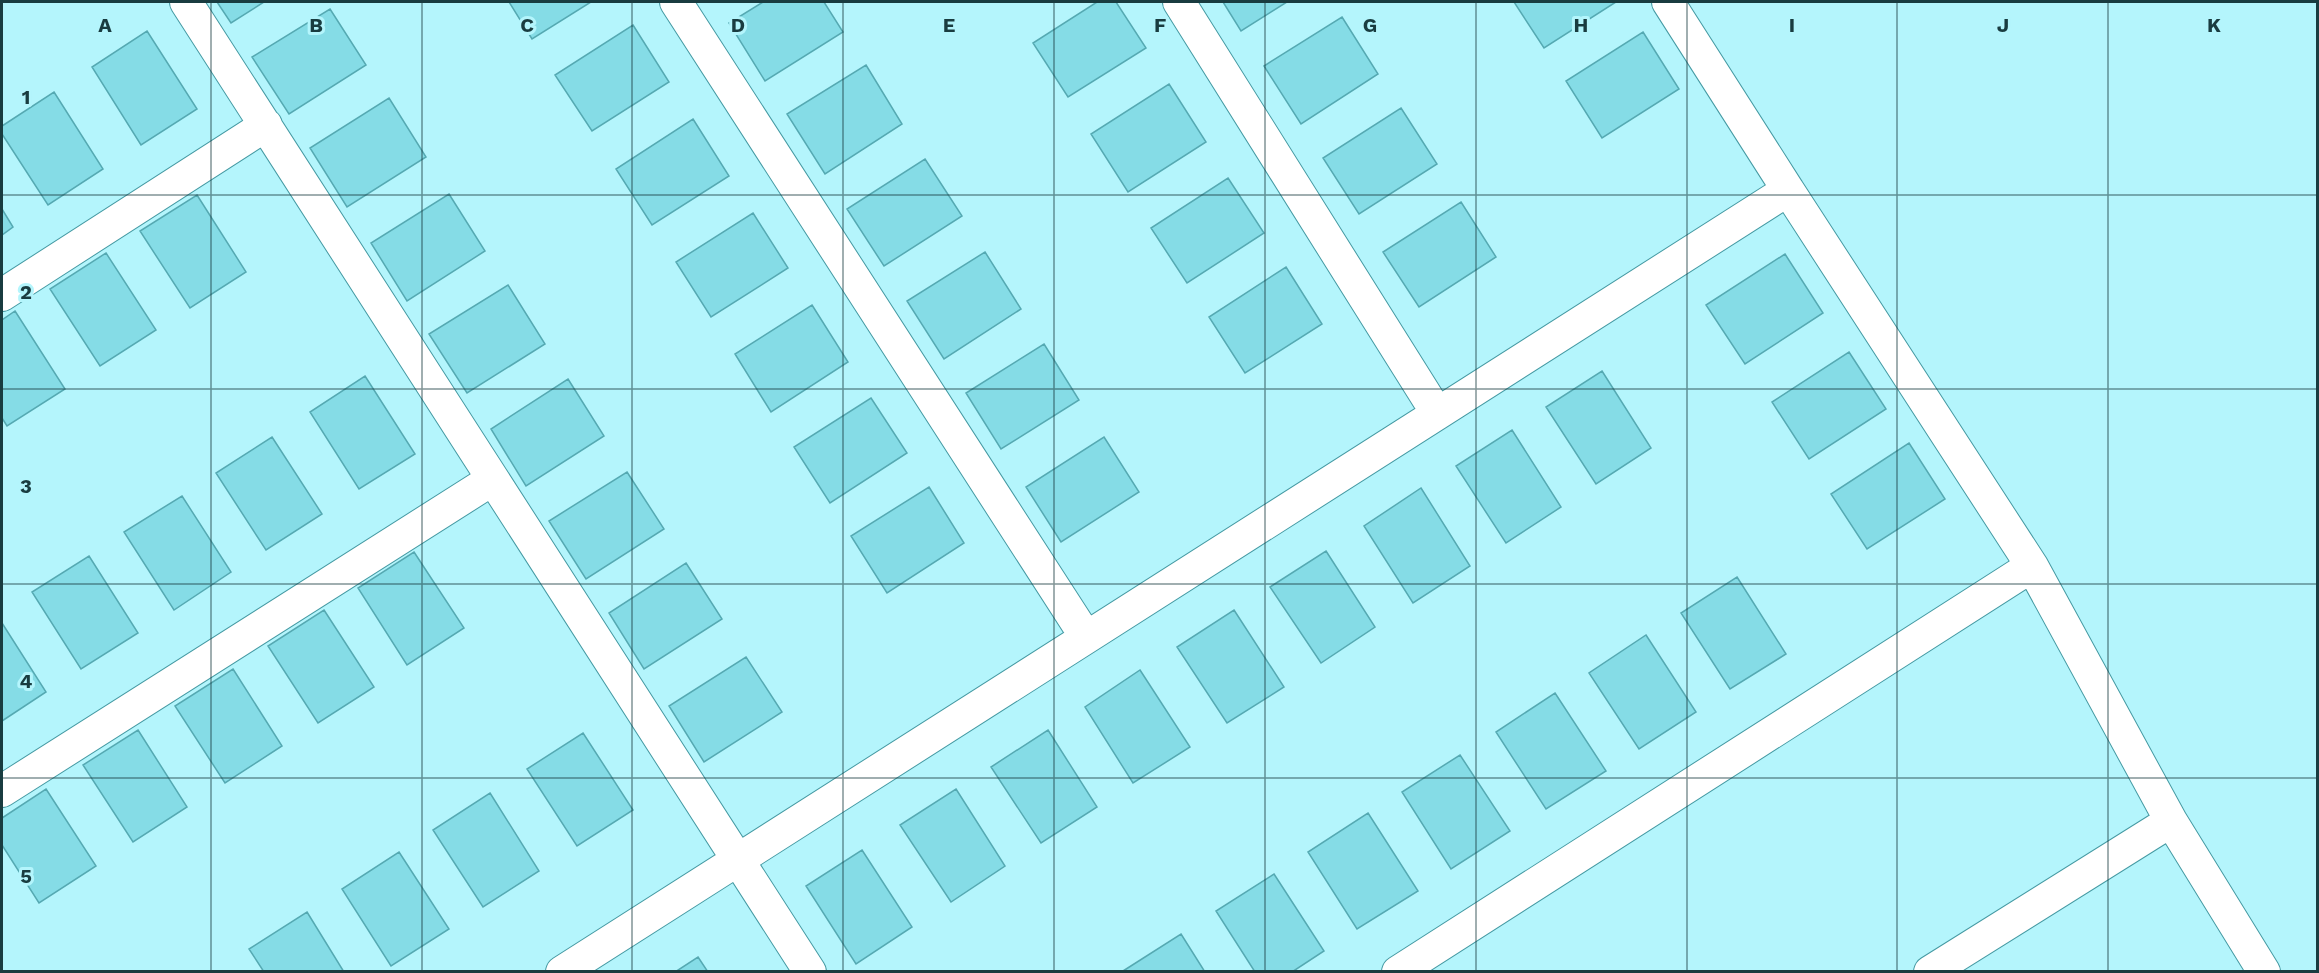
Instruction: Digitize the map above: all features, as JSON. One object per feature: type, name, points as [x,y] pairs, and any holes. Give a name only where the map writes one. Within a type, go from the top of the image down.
[{"type":"street","points":[[186,2],[810,972]]},
{"type":"street","points":[[676,2],[1086,637]]},
{"type":"street","points":[[1179,2],[1437,414]]},
{"type":"street","points":[[1668,2],[2032,566],[2171,821],[2265,972]]},
{"type":"street","points":[[2,295],[266,125]]},
{"type":"street","points":[[562,972],[1788,190]]},
{"type":"street","points":[[2,791],[493,479]]},
{"type":"street","points":[[1398,972],[2032,566]]},
{"type":"street","points":[[1930,972],[2171,821]]},
{"type":"building","points":[[217,2],[264,2],[231,23]]},
{"type":"building","points":[[509,2],[591,2],[532,39]]},
{"type":"building","points":[[763,2],[824,2],[843,32],[765,81],[729,23]]},
{"type":"building","points":[[1097,2],[1116,2],[1146,48],[1068,97],[1033,43]]},
{"type":"building","points":[[1223,2],[1287,2],[1241,31]]},
{"type":"building","points":[[1514,2],[1616,2],[1544,48]]},
{"type":"building","points":[[330,9],[366,65],[289,114],[252,57]]},
{"type":"building","points":[[1342,17],[1378,74],[1301,124],[1264,66]]},
{"type":"building","points":[[633,25],[669,82],[592,131],[555,75]]},
{"type":"building","points":[[147,31],[197,109],[141,145],[92,67]]},
{"type":"building","points":[[1643,32],[1679,89],[1602,138],[1566,81]]},
{"type":"building","points":[[866,65],[902,124],[825,174],[787,114]]},
{"type":"building","points":[[1169,84],[1206,142],[1128,192],[1091,134]]},
{"type":"building","points":[[54,92],[103,169],[48,205],[2,134],[2,126]]},
{"type":"building","points":[[389,98],[426,157],[347,207],[310,148]]},
{"type":"building","points":[[1401,108],[1437,164],[1359,214],[1323,158]]},
{"type":"building","points":[[693,119],[729,176],[652,225],[616,169]]},
{"type":"building","points":[[925,159],[962,216],[884,266],[847,209]]},
{"type":"building","points":[[1228,178],[1264,233],[1187,283],[1151,228]]},
{"type":"building","points":[[449,194],[485,251],[407,301],[371,243]]},
{"type":"building","points":[[197,195],[246,272],[190,308],[140,231]]},
{"type":"building","points":[[1461,202],[1496,257],[1419,307],[1383,252]]},
{"type":"building","points":[[2,209],[13,227],[2,235]]},
{"type":"building","points":[[753,213],[788,268],[711,317],[676,262]]},
{"type":"building","points":[[985,252],[1021,309],[944,359],[907,301]]},
{"type":"building","points":[[106,253],[156,330],[100,366],[50,289]]},
{"type":"building","points":[[1785,254],[1823,313],[1745,364],[1706,305]]},
{"type":"building","points":[[1286,267],[1322,324],[1245,373],[1209,317]]},
{"type":"building","points":[[508,285],[545,344],[467,393],[429,334]]},
{"type":"building","points":[[812,305],[848,362],[771,412],[735,354]]},
{"type":"building","points":[[15,311],[65,389],[7,426],[2,418],[2,320]]},
{"type":"building","points":[[1044,344],[1079,400],[1001,449],[966,393]]},
{"type":"building","points":[[1849,352],[1886,409],[1809,459],[1772,402]]},
{"type":"building","points":[[1602,371],[1651,448],[1596,484],[1546,407]]},
{"type":"building","points":[[365,376],[415,454],[359,489],[310,412]]},
{"type":"building","points":[[568,379],[604,436],[526,486],[491,429]]},
{"type":"building","points":[[871,398],[907,453],[830,503],[794,447]]},
{"type":"building","points":[[1512,430],[1561,507],[1506,543],[1456,466]]},
{"type":"building","points":[[272,437],[322,514],[266,550],[216,473]]},
{"type":"building","points":[[1104,437],[1139,492],[1061,542],[1026,487]]},
{"type":"building","points":[[1909,443],[1945,499],[1867,549],[1831,494]]},
{"type":"building","points":[[627,472],[664,529],[586,579],[549,521]]},
{"type":"building","points":[[929,487],[964,543],[887,593],[851,536]]},
{"type":"building","points":[[1421,488],[1470,566],[1413,603],[1364,526]]},
{"type":"building","points":[[182,496],[231,572],[174,610],[124,532]]},
{"type":"building","points":[[1326,551],[1375,627],[1321,663],[1270,587]]},
{"type":"building","points":[[414,552],[464,628],[407,665],[358,588]]},
{"type":"building","points":[[89,556],[138,633],[81,669],[32,592]]},
{"type":"building","points":[[686,563],[722,619],[644,669],[609,613]]},
{"type":"building","points":[[1737,577],[1786,654],[1730,689],[1681,613]]},
{"type":"building","points":[[324,610],[374,687],[318,723],[268,646]]},
{"type":"building","points":[[1234,610],[1284,687],[1227,723],[1177,647]]},
{"type":"building","points":[[2,623],[46,692],[2,721]]},
{"type":"building","points":[[1646,635],[1696,712],[1639,749],[1589,673]]},
{"type":"building","points":[[746,657],[782,712],[704,762],[669,706]]},
{"type":"building","points":[[233,669],[282,746],[225,783],[175,706]]},
{"type":"building","points":[[1140,670],[1190,747],[1133,783],[1085,707]]},
{"type":"building","points":[[1555,693],[1606,771],[1546,809],[1496,732]]},
{"type":"building","points":[[138,730],[187,807],[133,842],[83,765]]},
{"type":"building","points":[[1048,730],[1097,807],[1041,843],[991,767]]},
{"type":"building","points":[[583,733],[633,810],[577,846],[527,769]]},
{"type":"building","points":[[1460,755],[1510,831],[1451,869],[1402,792]]},
{"type":"building","points":[[46,789],[96,866],[39,903],[2,845],[2,818]]},
{"type":"building","points":[[956,789],[1005,866],[951,902],[900,825]]},
{"type":"building","points":[[490,793],[539,871],[483,907],[433,830]]},
{"type":"building","points":[[1368,813],[1418,891],[1357,929],[1308,852]]},
{"type":"building","points":[[862,850],[912,927],[856,964],[806,886]]},
{"type":"building","points":[[399,852],[449,929],[391,966],[342,889]]},
{"type":"building","points":[[1274,874],[1324,951],[1292,972],[1255,972],[1216,911]]},
{"type":"building","points":[[307,912],[344,972],[264,972],[249,949]]},
{"type":"building","points":[[1181,934],[1205,972],[1123,971]]},
{"type":"building","points":[[698,957],[708,972],[675,972]]}]
